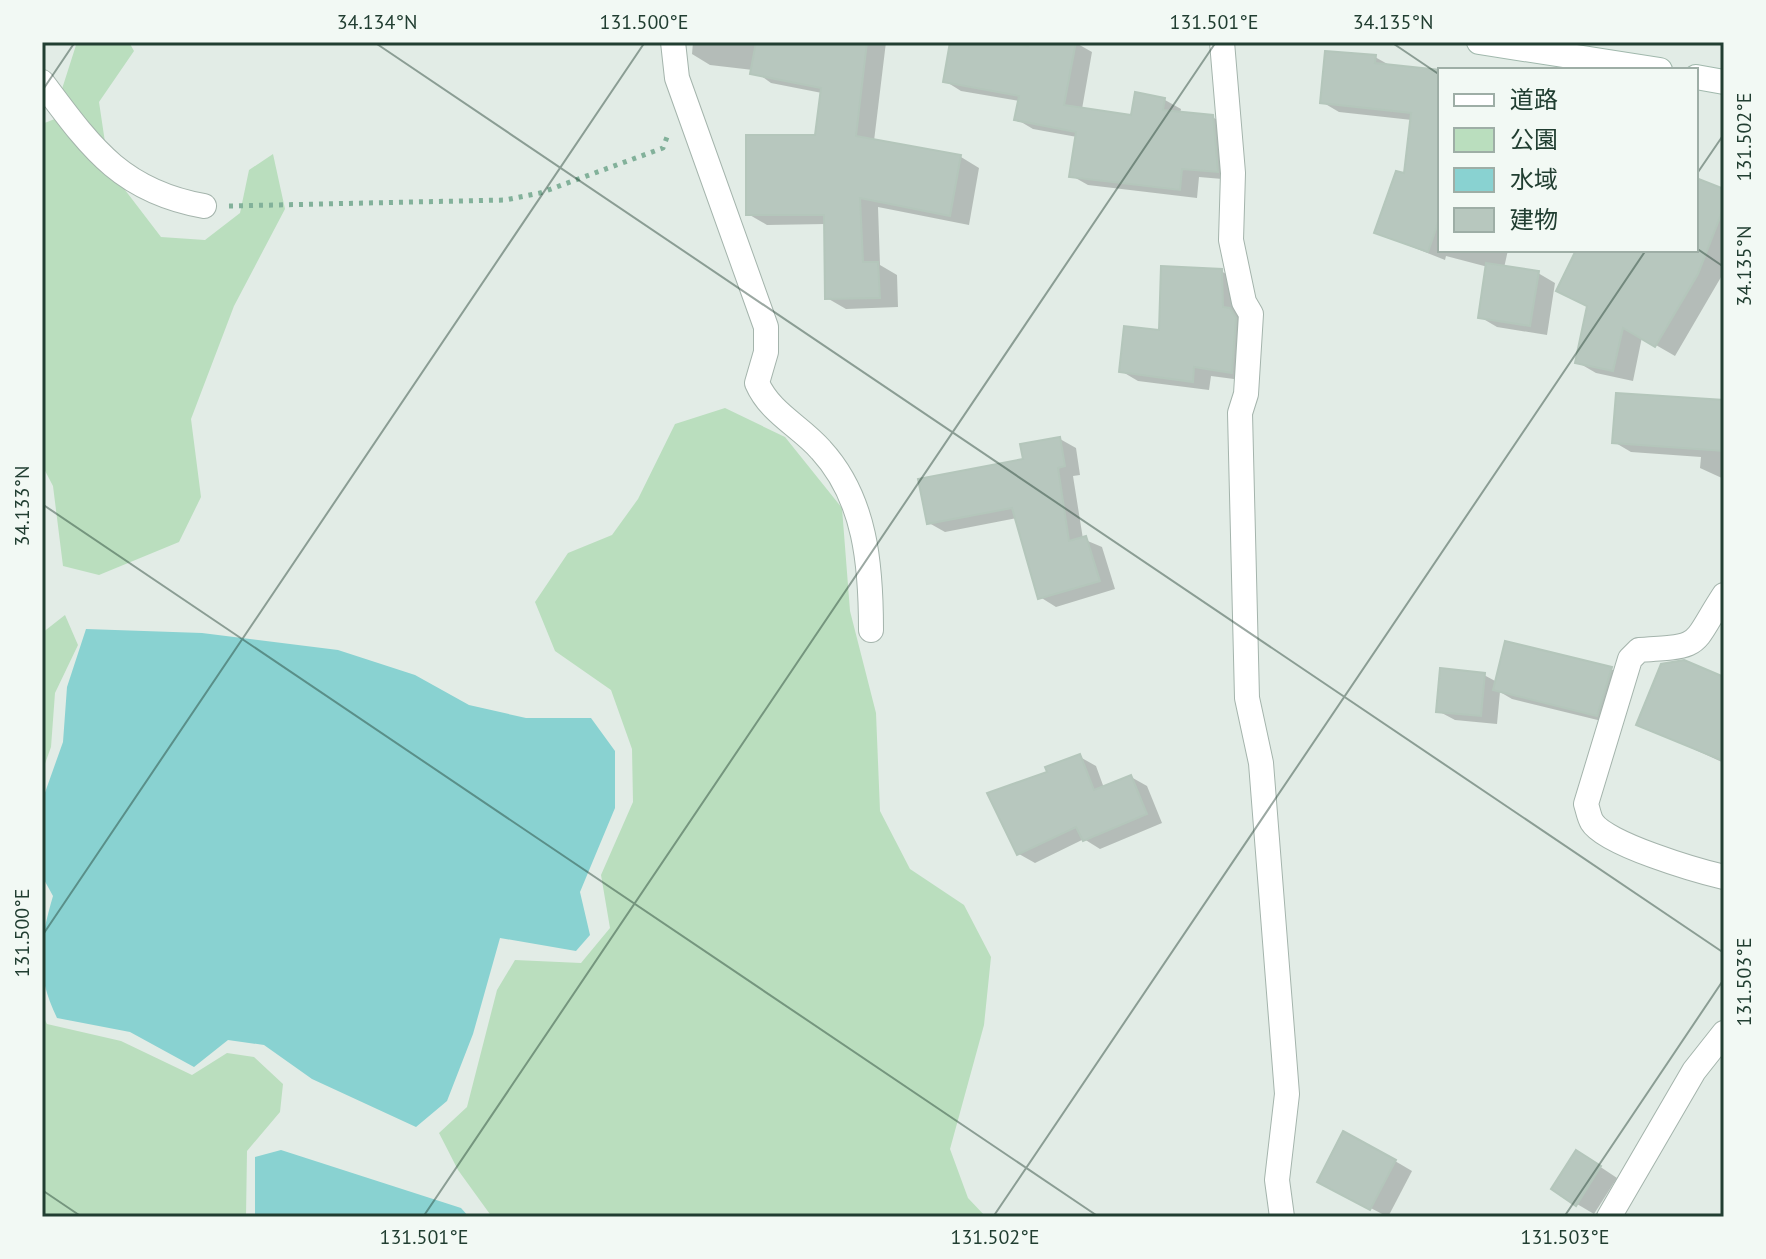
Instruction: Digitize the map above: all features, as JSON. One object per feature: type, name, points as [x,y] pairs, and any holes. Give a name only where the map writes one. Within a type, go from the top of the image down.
[{"type":"street","points":[[673,42],[677,78],[766,327],[766,352],[757,383],[762,394],[781,415],[821,449],[851,491],[862,529],[871,584],[871,630]]},
{"type":"street","points":[[1222,42],[1233,173],[1231,240],[1244,302],[1251,314],[1246,394],[1240,413],[1243,616],[1247,698],[1261,763],[1283,1030],[1287,1094],[1277,1180],[1282,1217]]},
{"type":"street","points":[[1479,42],[1647,68]]},
{"type":"street","points":[[1698,77],[1724,82]]},
{"type":"street","points":[[42,82],[86,141],[139,187],[177,201],[204,206]]},
{"type":"street","points":[[1724,595],[1704,633],[1686,647],[1639,650],[1630,659],[1586,804],[1593,825],[1616,839],[1685,868],[1724,877]]},
{"type":"street","points":[[1609,1217],[1694,1071],[1724,1033]]},
{"type":"path","points":[[204,206],[505,200],[540,193],[663,148],[669,133],[691,116]]},
{"type":"green space","points":[[77,42],[129,42],[134,51],[99,102],[109,169],[161,237],[205,240],[240,213],[249,170],[273,154],[285,209],[234,306],[191,419],[201,497],[179,542],[99,575],[63,566],[53,486],[42,465],[42,124],[70,113],[62,89]]},
{"type":"green space","points":[[725,408],[785,437],[842,508],[850,611],[876,713],[880,811],[910,869],[964,905],[991,957],[984,1025],[950,1149],[968,1198],[986,1217],[492,1217],[458,1170],[439,1133],[467,1107],[497,990],[515,960],[581,963],[610,928],[601,875],[633,802],[632,749],[611,690],[555,651],[535,602],[568,553],[612,535],[638,499],[675,424]]},
{"type":"green space","points":[[65,615],[78,645],[55,693],[51,747],[42,772],[42,633]]},
{"type":"green space","points":[[42,1014],[47,1024],[121,1041],[192,1075],[227,1053],[254,1057],[283,1084],[280,1112],[247,1151],[246,1217],[42,1217]]},
{"type":"water","points":[[86,629],[202,633],[338,650],[415,675],[469,705],[526,718],[591,718],[615,751],[615,808],[580,892],[590,935],[576,951],[500,938],[473,1034],[447,1101],[416,1127],[312,1079],[264,1045],[228,1040],[194,1067],[130,1032],[57,1018],[42,972],[42,944],[53,896],[42,876],[42,801],[63,742],[67,687]]},
{"type":"water","points":[[281,1150],[461,1208],[469,1217],[255,1217],[255,1157]]},
{"type":"building","points":[[756,42],[867,42],[856,136],[961,155],[950,216],[860,198],[863,262],[878,262],[880,298],[825,299],[824,215],[746,215],[746,135],[815,135],[821,88],[750,74]]},
{"type":"building","points":[[950,42],[1003,42],[1028,46],[1029,42],[1076,42],[1064,105],[1131,115],[1135,92],[1165,98],[1163,110],[1213,115],[1218,172],[1182,169],[1180,190],[1069,177],[1076,132],[1014,120],[1019,96],[943,82]]},
{"type":"building","points":[[1325,51],[1376,55],[1375,63],[1438,70],[1438,223],[1428,252],[1374,233],[1396,171],[1404,173],[1411,113],[1320,103]]},
{"type":"building","points":[[1698,179],[1724,189],[1724,207],[1698,274],[1655,347],[1623,328],[1613,371],[1575,363],[1587,306],[1556,291],[1575,252],[1698,252]]},
{"type":"building","points":[[1486,263],[1539,271],[1530,326],[1478,318]]},
{"type":"building","points":[[1161,266],[1222,269],[1223,307],[1230,308],[1236,318],[1232,373],[1194,367],[1193,382],[1119,372],[1124,326],[1159,330]]},
{"type":"building","points":[[1616,393],[1724,400],[1724,451],[1612,443]]},
{"type":"building","points":[[1060,437],[1065,466],[1058,468],[1069,541],[1086,536],[1100,581],[1038,599],[1012,508],[927,524],[918,479],[1023,459],[1020,444]]},
{"type":"building","points":[[1505,641],[1612,667],[1597,716],[1493,690]]},
{"type":"building","points":[[1684,660],[1724,677],[1724,761],[1636,725],[1661,664]]},
{"type":"building","points":[[1440,668],[1485,673],[1481,716],[1436,712]]},
{"type":"building","points":[[1080,754],[1094,790],[1131,775],[1147,814],[1083,841],[1076,827],[1017,855],[987,793],[1047,772],[1045,767]]},
{"type":"building","points":[[1343,1131],[1396,1160],[1370,1210],[1317,1182]]},
{"type":"building","points":[[1576,1150],[1601,1166],[1576,1206],[1551,1189]]}]
